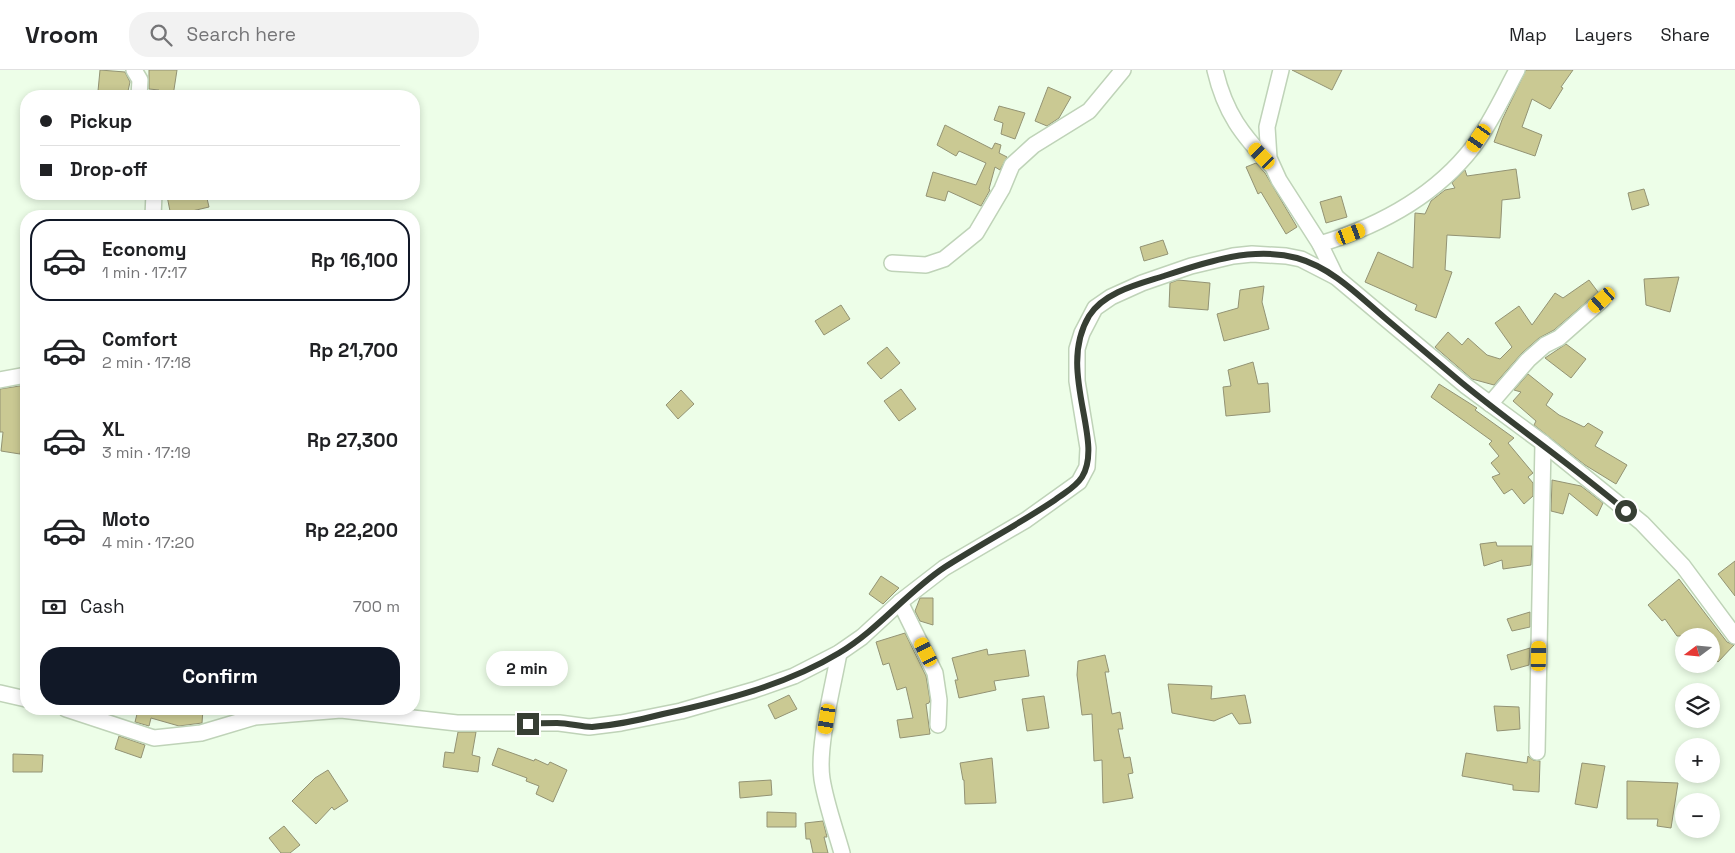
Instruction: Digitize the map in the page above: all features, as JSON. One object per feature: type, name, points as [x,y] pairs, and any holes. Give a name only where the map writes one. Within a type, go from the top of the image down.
[{"type":"street","points":[[134,70],[140,80],[139,90]]},
{"type":"street","points":[[892,263],[926,265],[944,258],[976,233],[1002,189],[1012,165],[1034,145],[1089,111],[1123,70]]},
{"type":"street","points":[[1215,70],[1231,117],[1240,131],[1273,167],[1320,244],[1336,277]]},
{"type":"street","points":[[1273,167],[1267,146],[1267,128],[1281,70]]},
{"type":"street","points":[[1320,244],[1361,230],[1388,218],[1413,203],[1454,169],[1486,128],[1517,70]]},
{"type":"street","points":[[385,715],[456,723],[559,723],[589,727],[647,718],[745,693],[794,676],[839,653],[862,637],[900,602],[944,568],[1026,520],[1079,482],[1086,467],[1088,448],[1077,381],[1077,349],[1089,317],[1103,302],[1121,291],[1191,266],[1233,256],[1252,254],[1301,259],[1336,277],[1490,404],[1642,523],[1683,566],[1735,636]]},
{"type":"street","points":[[1490,404],[1528,360],[1545,345],[1559,338],[1602,300]]},
{"type":"street","points":[[0,380],[20,376]]},
{"type":"street","points":[[1537,752],[1543,444]]},
{"type":"street","points":[[900,602],[935,673],[939,700],[938,725]]},
{"type":"street","points":[[839,653],[824,735],[822,777],[829,813],[842,853]]},
{"type":"street","points":[[0,693],[20,698]]},
{"type":"street","points":[[84,715],[154,738],[201,733],[254,717],[279,715]]},
{"type":"building","points":[[100,70],[125,72],[130,82],[128,90],[98,90]]},
{"type":"building","points":[[149,70],[177,70],[174,90],[149,89]]},
{"type":"building","points":[[1292,70],[1342,70],[1332,90]]},
{"type":"building","points":[[1526,70],[1573,70],[1561,87],[1563,88],[1550,109],[1532,99],[1522,127],[1542,135],[1535,156],[1494,142],[1502,120]]},
{"type":"building","points":[[1048,87],[1071,97],[1059,118],[1047,126],[1035,121]]},
{"type":"building","points":[[999,106],[1025,113],[1015,139],[1001,134],[1003,123],[994,120]]},
{"type":"building","points":[[945,125],[992,149],[995,143],[1001,145],[999,153],[1007,157],[1000,170],[995,167],[990,190],[981,206],[948,191],[945,201],[926,196],[933,172],[976,185],[986,163],[959,151],[956,156],[937,145]]},
{"type":"building","points":[[1256,163],[1265,173],[1297,227],[1286,234],[1261,192],[1258,194],[1246,167]]},
{"type":"building","points":[[1516,169],[1520,198],[1502,200],[1500,238],[1447,235],[1445,270],[1452,272],[1436,318],[1415,310],[1417,305],[1365,282],[1378,252],[1413,268],[1415,213],[1425,214],[1431,201],[1445,190],[1455,188],[1452,183],[1465,170],[1467,176]]},
{"type":"building","points":[[1644,189],[1649,205],[1632,210],[1628,193]]},
{"type":"building","points":[[1341,196],[1347,217],[1326,223],[1320,202]]},
{"type":"building","points":[[168,200],[207,200],[209,207],[196,210],[170,210]]},
{"type":"building","points":[[1163,240],[1168,254],[1144,261],[1140,247]]},
{"type":"building","points":[[1679,277],[1670,312],[1646,305],[1644,279]]},
{"type":"building","points":[[1178,280],[1210,283],[1208,310],[1169,307],[1170,283]]},
{"type":"building","points":[[1589,280],[1598,292],[1554,330],[1539,338],[1522,353],[1494,385],[1472,379],[1435,347],[1448,332],[1462,345],[1468,338],[1487,355],[1500,359],[1512,347],[1495,323],[1519,306],[1532,325],[1555,293],[1563,298]]},
{"type":"building","points":[[1264,286],[1262,302],[1269,329],[1224,341],[1217,314],[1238,308],[1240,290]]},
{"type":"building","points":[[841,305],[850,319],[824,335],[815,321]]},
{"type":"building","points":[[1566,344],[1586,359],[1571,378],[1545,358]]},
{"type":"building","points":[[887,347],[900,363],[881,379],[867,363]]},
{"type":"building","points":[[1253,362],[1258,384],[1268,383],[1270,412],[1226,416],[1223,387],[1231,386],[1228,370]]},
{"type":"building","points":[[1528,374],[1553,394],[1546,405],[1559,415],[1584,427],[1588,423],[1603,432],[1595,446],[1627,465],[1616,484],[1585,465],[1534,425],[1536,421],[1513,401],[1521,392],[1514,390]]},
{"type":"building","points":[[1439,384],[1477,408],[1475,410],[1514,438],[1508,443],[1533,473],[1528,477],[1533,483],[1533,496],[1524,504],[1512,489],[1504,494],[1492,477],[1500,474],[1491,463],[1499,456],[1489,444],[1492,441],[1431,397]]},
{"type":"building","points":[[20,386],[20,454],[1,451],[3,432],[0,432],[0,389]]},
{"type":"building","points":[[901,389],[916,409],[899,421],[884,401]]},
{"type":"building","points":[[681,390],[694,404],[678,419],[666,405]]},
{"type":"building","points":[[1552,480],[1581,486],[1603,503],[1597,516],[1569,493],[1563,514],[1551,511]]},
{"type":"building","points":[[1496,542],[1497,546],[1532,546],[1531,565],[1503,569],[1502,560],[1484,566],[1480,544]]},
{"type":"building","points":[[1735,561],[1735,596],[1718,574]]},
{"type":"building","points":[[881,576],[899,588],[883,604],[869,594]]},
{"type":"building","points":[[1679,579],[1716,628],[1675,628],[1675,633],[1665,619],[1662,621],[1648,605]]},
{"type":"building","points":[[920,598],[933,598],[933,625],[920,621],[915,611]]},
{"type":"building","points":[[1530,612],[1530,627],[1512,631],[1507,619]]},
{"type":"building","points":[[905,633],[926,676],[930,700],[926,704],[930,734],[900,738],[897,720],[913,718],[906,687],[897,690],[889,663],[883,665],[876,642]]},
{"type":"building","points":[[1720,633],[1727,642],[1734,645],[1720,660]]},
{"type":"building","points":[[1530,648],[1529,665],[1511,670],[1507,655]]},
{"type":"building","points":[[987,649],[988,655],[1025,650],[1029,676],[994,681],[996,690],[959,698],[955,680],[958,680],[952,658]]},
{"type":"building","points":[[1105,655],[1109,672],[1105,672],[1112,714],[1120,712],[1123,729],[1118,729],[1124,758],[1130,757],[1133,773],[1128,774],[1133,798],[1103,803],[1102,760],[1094,761],[1092,714],[1082,715],[1077,675],[1078,661]]},
{"type":"building","points":[[1168,684],[1212,686],[1211,699],[1245,695],[1251,723],[1239,724],[1232,713],[1214,721],[1172,713]]},
{"type":"building","points":[[789,695],[797,709],[775,719],[768,705]]},
{"type":"building","points":[[1044,696],[1049,728],[1027,731],[1022,699]]},
{"type":"building","points":[[1494,706],[1519,707],[1520,729],[1497,731]]},
{"type":"building","points":[[137,715],[203,715],[202,723],[179,726],[151,718],[149,726],[135,722]]},
{"type":"building","points":[[458,732],[476,732],[472,755],[480,757],[478,772],[443,767],[445,752],[454,753]]},
{"type":"building","points":[[119,736],[145,745],[141,758],[115,749]]},
{"type":"building","points":[[498,748],[548,765],[550,762],[567,770],[553,802],[536,794],[539,786],[526,781],[527,778],[492,765]]},
{"type":"building","points":[[1466,753],[1527,763],[1528,756],[1533,760],[1540,761],[1539,792],[1513,790],[1513,785],[1462,776]]},
{"type":"building","points":[[13,754],[43,755],[42,772],[13,772]]},
{"type":"building","points":[[992,758],[996,803],[965,804],[964,780],[960,763]]},
{"type":"building","points":[[1582,763],[1605,766],[1597,808],[1575,804]]},
{"type":"building","points":[[328,770],[348,801],[334,810],[332,807],[316,824],[292,801],[315,778]]},
{"type":"building","points":[[771,780],[772,795],[740,798],[739,782]]},
{"type":"building","points":[[1627,781],[1678,783],[1671,828],[1657,826],[1658,819],[1627,819]]},
{"type":"building","points":[[767,812],[796,813],[796,827],[767,827]]},
{"type":"building","points":[[823,821],[828,853],[813,853],[810,839],[806,839],[805,823]]},
{"type":"building","points":[[284,826],[300,845],[290,853],[281,853],[269,838]]},
{"type":"route","points":[[528,724],[559,723],[589,727],[621,724],[754,690],[794,676],[839,653],[862,637],[900,602],[944,568],[1026,520],[1072,489],[1079,482],[1085,472],[1088,448],[1077,381],[1077,349],[1089,317],[1095,308],[1121,291],[1191,266],[1233,256],[1272,254],[1301,259],[1336,277],[1466,386],[1596,485],[1626,511]]}]
